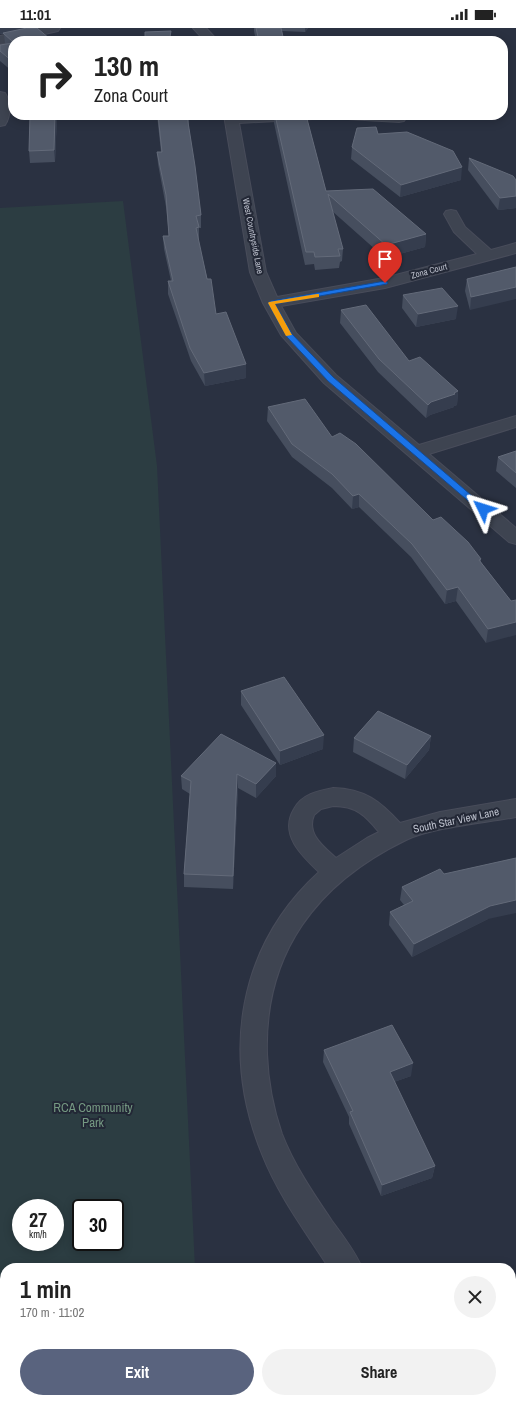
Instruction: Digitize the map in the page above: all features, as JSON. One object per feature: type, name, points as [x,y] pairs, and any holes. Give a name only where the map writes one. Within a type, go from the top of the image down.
[{"type":"street","points":[[18,36],[54,28]]},
{"type":"street","points":[[199,28],[207,36]]},
{"type":"street","points":[[0,96],[3,107],[0,122]]},
{"type":"street","name":"West Countryside Lane","points":[[232,120],[258,272],[271,303],[289,335],[330,379],[516,538]]},
{"type":"street","points":[[451,214],[459,229],[488,256]]},
{"type":"street","name":"Zona Court","points":[[271,303],[385,283],[516,248]]},
{"type":"street","points":[[416,452],[516,421]]},
{"type":"street","points":[[336,872],[312,849],[304,837],[300,827],[303,812],[314,802],[330,796],[348,797],[363,803],[396,835]]},
{"type":"street","name":"South Star View Lane","points":[[344,1263],[298,1194],[276,1153],[265,1124],[258,1096],[253,1040],[259,996],[264,974],[273,951],[284,931],[297,913],[313,893],[356,856],[396,835],[415,827],[516,808]]},
{"type":"green space","name":"RCA Community Park","points":[[123,201],[157,466],[195,1263],[0,1263],[0,208]]},
{"type":"building","points":[[27,28],[37,28],[46,36],[8,36],[8,38],[3,33]]},
{"type":"building","points":[[256,28],[281,28],[283,36],[258,36]]},
{"type":"building","points":[[171,31],[170,36],[145,36],[145,32]]},
{"type":"building","points":[[8,44],[8,58],[0,51],[0,45]]},
{"type":"building","points":[[30,120],[55,120],[54,150],[29,151]]},
{"type":"building","points":[[159,120],[188,120],[201,215],[196,216],[199,227],[196,228],[207,279],[211,279],[216,314],[226,312],[246,364],[204,373],[190,348],[168,281],[173,281],[163,236],[169,236],[166,195],[157,152],[162,152]]},
{"type":"building","points":[[276,120],[307,120],[326,191],[373,189],[426,234],[386,245],[328,194],[343,249],[338,249],[340,256],[315,257],[314,252],[306,252]]},
{"type":"building","points":[[376,127],[378,134],[407,132],[453,151],[462,167],[401,185],[352,147],[357,128]]},
{"type":"building","points":[[469,158],[513,176],[516,180],[516,196],[500,198]]},
{"type":"building","points":[[516,267],[516,287],[471,297],[467,279]]},
{"type":"building","points":[[442,288],[458,306],[418,314],[403,295]]},
{"type":"building","points":[[366,305],[409,361],[420,357],[458,391],[454,393],[455,394],[431,402],[428,405],[379,359],[341,310]]},
{"type":"building","points":[[305,399],[332,437],[340,433],[356,444],[433,520],[441,517],[468,542],[481,559],[479,560],[511,601],[516,600],[516,622],[488,629],[458,587],[447,590],[412,544],[359,494],[353,496],[332,474],[292,444],[268,407]]},
{"type":"building","points":[[516,451],[516,473],[498,457]]},
{"type":"building","points":[[284,677],[324,735],[280,751],[241,691]]},
{"type":"building","points":[[378,711],[431,736],[407,765],[354,738]]},
{"type":"building","points":[[221,734],[276,763],[256,784],[237,774],[233,876],[184,874],[191,781],[181,776]]},
{"type":"building","points":[[516,858],[516,900],[490,906],[414,944],[390,912],[413,901],[402,887],[440,869],[444,874]]},
{"type":"building","points":[[392,1025],[413,1063],[390,1072],[435,1166],[382,1185],[350,1112],[353,1111],[324,1050]]},
{"type":"slow traffic","points":[[289,335],[271,303],[317,296]]},
{"type":"route","points":[[385,283],[271,303],[289,335],[330,379],[483,509]]}]
